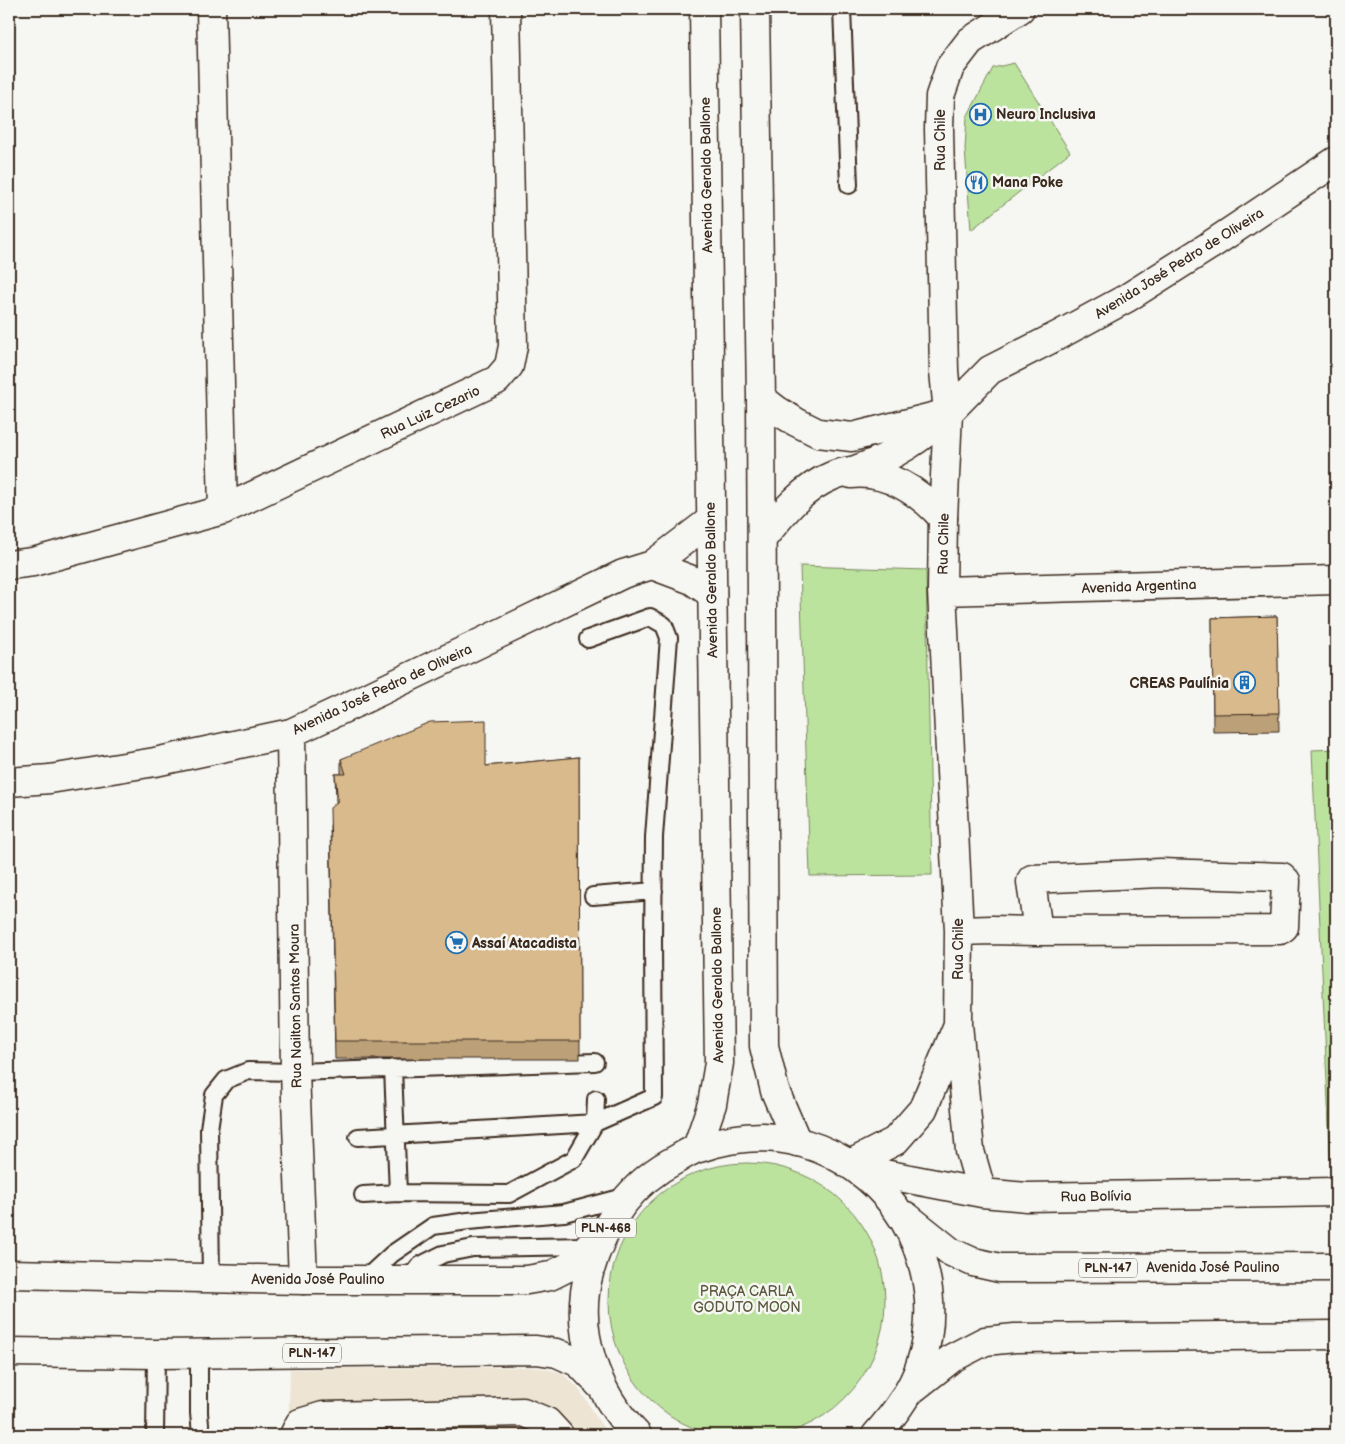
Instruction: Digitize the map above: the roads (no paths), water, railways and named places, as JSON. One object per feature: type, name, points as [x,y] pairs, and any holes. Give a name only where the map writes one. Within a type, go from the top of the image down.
[{"type":"street","points":[[211,9],[223,510]]},
{"type":"street","name":"Rua Luiz Cezario","points":[[9,565],[33,562],[223,510],[497,380],[509,366],[513,346],[506,9]]},
{"type":"street","name":"Avenida Geraldo Ballone","points":[[697,1148],[712,1104],[719,1063],[704,9]]},
{"type":"street","points":[[755,9],[762,398],[764,1046],[775,1091],[797,1142]]},
{"type":"street","name":"Rua Chile","points":[[982,1193],[970,1151],[958,1024],[959,931],[942,591],[948,413],[944,371],[940,96],[950,67],[970,41],[1020,9]]},
{"type":"street","name":"Avenida José Pedro de Oliveira","points":[[832,476],[863,467],[899,451],[919,439],[934,427],[990,370],[1127,298],[1336,161]]},
{"type":"street","points":[[762,398],[784,415],[818,433],[852,437],[948,413]]},
{"type":"street","points":[[762,539],[786,508],[799,496],[832,476],[865,472],[882,476],[912,491],[943,518]]},
{"type":"street","name":"Avenida José Pedro de Oliveira","points":[[9,782],[50,778],[155,762],[291,733],[623,574],[652,565],[711,520]]},
{"type":"street","points":[[652,565],[692,580],[712,594]]},
{"type":"street","name":"Avenida Argentina","points":[[942,591],[1336,580]]},
{"type":"street","name":"Rua Nailton Santos Moura","points":[[291,733],[295,1072],[303,1280]]},
{"type":"street","points":[[959,931],[992,930],[1038,931],[1280,930],[1284,927],[1286,881],[1282,877],[1160,873],[1032,879],[1030,880],[1038,931]]},
{"type":"street","name":"Rua Chile","points":[[854,1167],[895,1141],[924,1109],[958,1024]]},
{"type":"street","name":"PLN-468","points":[[638,1435],[613,1407],[602,1387],[592,1361],[586,1334],[585,1306],[588,1278],[597,1236],[628,1196],[659,1168],[697,1148],[730,1140],[764,1137],[797,1142],[824,1151],[854,1167],[879,1188],[897,1209],[912,1233],[921,1258],[927,1285],[929,1312],[927,1340],[920,1366],[909,1392],[876,1435]]},
{"type":"street","name":"Rua Bolívia","points":[[854,1167],[982,1193],[1027,1197],[1336,1192]]},
{"type":"street","name":"Avenida José Paulino","points":[[897,1209],[951,1252],[973,1262],[1000,1268],[1336,1267]]},
{"type":"street","name":"Avenida José Paulino","points":[[9,1274],[303,1280],[527,1280],[550,1276],[570,1266],[597,1236]]},
{"type":"street","points":[[909,1392],[952,1358],[985,1341],[1015,1338],[1336,1335]]},
{"type":"street","name":"PLN-147","points":[[9,1352],[156,1354],[536,1350],[556,1353],[579,1364],[602,1387]]},
{"type":"street","points":[[294,1435],[300,1423],[323,1416],[523,1412],[547,1422],[559,1435]]},
{"type":"lane","points":[[842,9],[848,185]]},
{"type":"lane","points":[[358,1137],[596,1123],[654,1097],[654,837],[669,638],[664,625],[650,617],[588,640]]},
{"type":"lane","points":[[592,896],[654,891]]},
{"type":"lane","points":[[211,1278],[209,1129],[214,1095],[226,1080],[248,1072],[595,1062]]},
{"type":"lane","points":[[393,1068],[398,1193]]},
{"type":"lane","points":[[363,1195],[398,1193],[509,1194],[574,1159],[596,1123],[596,1099]]},
{"type":"lane","points":[[364,1280],[392,1254],[433,1226],[468,1221],[564,1213],[628,1196]]},
{"type":"lane","points":[[199,1353],[201,1435]]},
{"type":"lane","points":[[155,1435],[156,1354]]},
{"type":"place","name":"Neuro Inclusiva","points":[[980,114]]},
{"type":"place","name":"Mana Poke","points":[[976,182]]},
{"type":"place","name":"CREAS Paulínia","points":[[1245,683]]},
{"type":"place","name":"Assaí Atacadista","points":[[456,943]]},
{"type":"park label","name":"PRAÇA CARLA GODUTO MOON","points":[[747,1299]]}]
